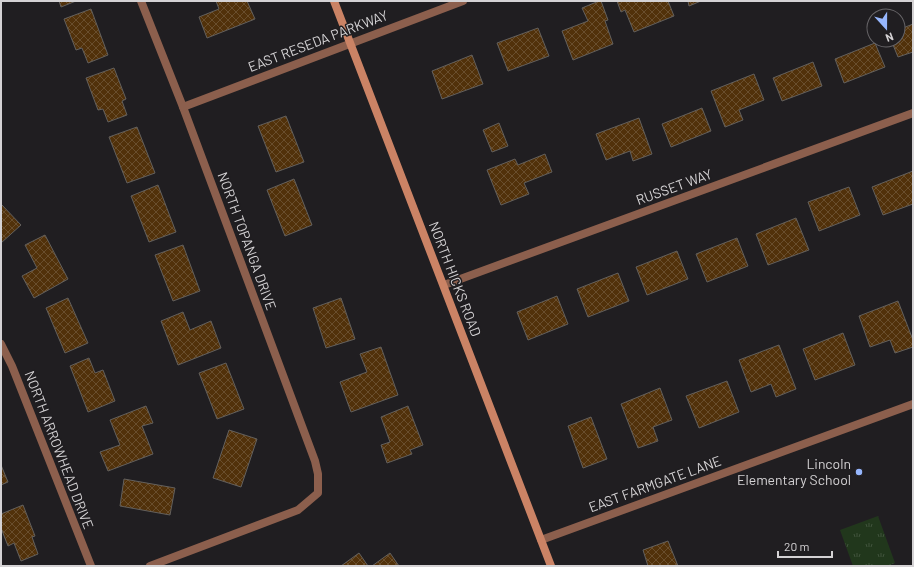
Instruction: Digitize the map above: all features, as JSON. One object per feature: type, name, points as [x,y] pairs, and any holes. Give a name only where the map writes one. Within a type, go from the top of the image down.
[{"type":"main road","name":"NORTH HICKS ROAD","points":[[334,1],[551,566]]},
{"type":"street","name":"NORTH TOPANGA DRIVE","points":[[141,1],[183,107],[315,461],[318,474],[318,493],[298,510],[150,566]]},
{"type":"street","name":"EAST RESEDA PARKWAY","points":[[183,107],[463,1]]},
{"type":"street","name":"RUSSET WAY","points":[[444,285],[913,113]]},
{"type":"street","name":"NORTH ARROWHEAD DRIVE","points":[[1,344],[12,366],[91,566]]},
{"type":"street","name":"EAST FARMGATE LANE","points":[[541,540],[913,404]]},
{"type":"green space","points":[[878,516],[895,563],[888,566],[853,566],[840,530]]},
{"type":"building","points":[[59,1],[76,1],[61,7]]},
{"type":"building","points":[[216,1],[247,1],[255,19],[207,38],[199,17],[219,9]]},
{"type":"building","points":[[601,1],[608,20],[605,21],[613,44],[573,60],[562,31],[588,21],[582,8]]},
{"type":"building","points":[[617,1],[668,1],[674,16],[634,32],[625,10],[621,12]]},
{"type":"building","points":[[688,1],[701,1],[689,6]]},
{"type":"building","points":[[91,9],[108,55],[88,63],[82,48],[76,50],[64,19]]},
{"type":"building","points":[[913,24],[913,52],[898,57],[894,48],[906,48],[906,27]]},
{"type":"building","points":[[538,28],[549,56],[508,71],[497,43]]},
{"type":"building","points":[[866,47],[866,48],[877,48],[885,67],[844,83],[835,59]]},
{"type":"building","points":[[472,55],[483,84],[442,99],[432,71]]},
{"type":"building","points":[[813,62],[822,86],[782,101],[773,78]]},
{"type":"building","points":[[114,68],[126,99],[122,101],[127,115],[108,122],[103,109],[98,110],[86,78]]},
{"type":"building","points":[[754,74],[764,100],[739,110],[743,120],[725,127],[711,91]]},
{"type":"building","points":[[702,108],[711,131],[671,147],[662,124]]},
{"type":"building","points":[[286,116],[304,162],[276,172],[258,126]]},
{"type":"building","points":[[639,118],[652,154],[633,161],[630,151],[606,160],[596,134]]},
{"type":"building","points":[[499,123],[508,146],[492,152],[483,130]]},
{"type":"building","points":[[137,127],[155,173],[127,183],[109,137]]},
{"type":"building","points":[[545,154],[552,172],[524,183],[529,194],[501,205],[487,170],[515,159],[518,165]]},
{"type":"building","points":[[913,171],[913,204],[883,215],[872,187]]},
{"type":"building","points":[[294,179],[312,225],[285,236],[267,190]]},
{"type":"building","points":[[158,185],[176,232],[149,242],[131,196]]},
{"type":"building","points":[[849,187],[860,215],[819,231],[808,202]]},
{"type":"building","points":[[1,204],[21,225],[1,243]]},
{"type":"building","points":[[796,218],[809,250],[768,265],[756,234]]},
{"type":"building","points":[[45,235],[68,279],[34,298],[22,276],[37,268],[25,245]]},
{"type":"building","points":[[737,238],[748,266],[707,282],[696,254]]},
{"type":"building","points":[[183,245],[200,291],[173,301],[155,255]]},
{"type":"building","points":[[677,251],[688,279],[647,295],[636,267]]},
{"type":"building","points":[[618,273],[629,301],[588,317],[577,289]]},
{"type":"building","points":[[557,296],[568,324],[528,340],[517,312]]},
{"type":"building","points":[[68,298],[88,343],[65,353],[46,308]]},
{"type":"building","points":[[341,298],[355,339],[326,348],[313,308]]},
{"type":"building","points":[[898,301],[913,340],[913,347],[895,353],[890,340],[870,347],[859,316]]},
{"type":"building","points":[[183,312],[190,330],[211,321],[221,348],[178,365],[161,321]]},
{"type":"building","points":[[843,333],[855,365],[815,380],[803,349]]},
{"type":"building","points":[[779,345],[796,389],[776,397],[771,384],[751,392],[739,360]]},
{"type":"building","points":[[381,347],[398,395],[351,412],[340,382],[367,372],[360,354]]},
{"type":"building","points":[[89,358],[95,373],[103,370],[115,401],[88,412],[70,366]]},
{"type":"building","points":[[226,363],[244,409],[217,419],[199,373]]},
{"type":"building","points":[[727,381],[739,412],[699,428],[686,396]]},
{"type":"building","points":[[660,388],[672,420],[653,427],[658,441],[638,448],[621,404]]},
{"type":"building","points":[[146,406],[153,423],[142,426],[153,454],[108,471],[100,452],[120,445],[110,420]]},
{"type":"building","points":[[408,406],[423,445],[410,450],[412,454],[387,463],[381,445],[390,442],[381,417]]},
{"type":"building","points":[[591,417],[607,459],[583,468],[568,426]]},
{"type":"building","points":[[229,430],[257,439],[241,487],[213,478]]},
{"type":"building","points":[[1,465],[8,482],[1,485]]},
{"type":"building","points":[[124,479],[175,488],[170,515],[120,506]]},
{"type":"building","points":[[23,505],[35,536],[32,537],[38,554],[21,561],[14,543],[8,546],[1,528],[1,514]]},
{"type":"building","points":[[668,541],[678,566],[648,566],[643,550]]},
{"type":"building","points":[[359,553],[368,566],[341,566]]},
{"type":"building","points":[[390,553],[399,566],[372,566]]},
{"type":"place","name":"Lincoln Elementary School","points":[[859,472]]}]
